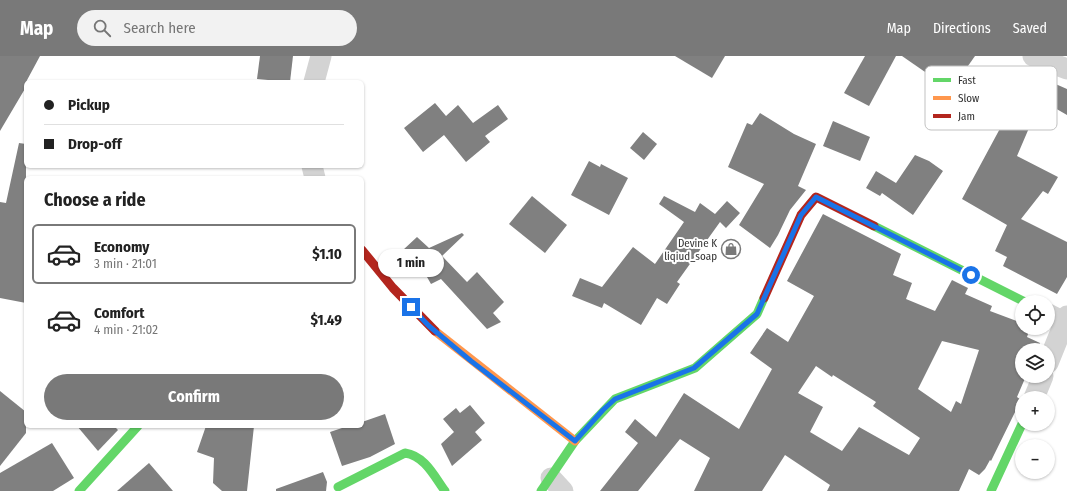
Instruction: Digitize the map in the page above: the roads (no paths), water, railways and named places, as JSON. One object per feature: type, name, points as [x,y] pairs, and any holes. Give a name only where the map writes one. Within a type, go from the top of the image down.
[{"type":"street","points":[[315,80],[321,56]]},
{"type":"street","points":[[1033,56],[1067,69]]},
{"type":"street","points":[[552,487],[575,441],[615,399],[694,368],[757,314],[801,215],[816,197],[1015,297]]},
{"type":"street","points":[[364,253],[392,288],[429,326],[575,441]]},
{"type":"street","points":[[1053,343],[1060,317]]},
{"type":"street","points":[[79,491],[136,428]]},
{"type":"street","points":[[991,491],[1019,431]]},
{"type":"street","points":[[338,487],[405,453],[412,453],[419,457],[445,491]]},
{"type":"place","name":"Devine K liqiud_soap","points":[[731,249]]}]
